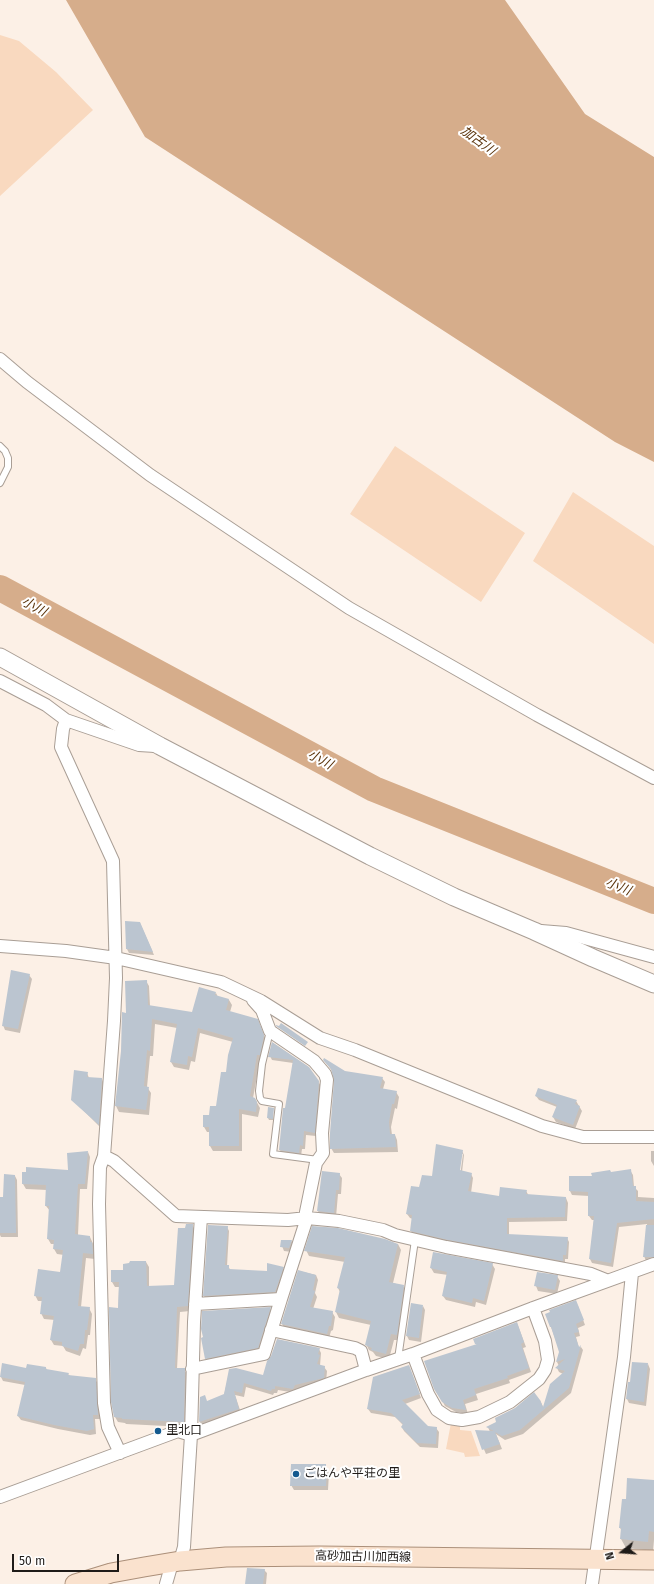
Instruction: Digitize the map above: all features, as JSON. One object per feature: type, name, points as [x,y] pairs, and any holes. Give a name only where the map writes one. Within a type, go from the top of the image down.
[{"type":"main road","name":"高砂加古川加西線","points":[[75,1584],[111,1573],[176,1562],[226,1557],[271,1556],[654,1560]]},
{"type":"street","points":[[0,360],[150,475],[349,608],[537,715],[654,778]]},
{"type":"street","points":[[0,657],[160,746],[377,859],[454,897],[654,984]]},
{"type":"street","points":[[0,681],[46,705],[66,720],[139,745],[160,746]]},
{"type":"street","points":[[66,720],[63,729],[61,747],[113,861],[116,958],[114,1021],[104,1156],[100,1167],[99,1204],[104,1403],[108,1427],[120,1453]]},
{"type":"street","points":[[534,931],[566,933],[654,957]]},
{"type":"street","points":[[0,946],[66,951],[116,958],[222,982],[261,1001],[320,1038],[356,1050],[542,1126],[583,1137],[654,1137]]},
{"type":"street","points":[[192,1369],[264,1354],[307,1218],[306,1212],[316,1163],[323,1153],[322,1133],[327,1080],[325,1074],[314,1061],[270,1031],[262,1010],[248,996]]},
{"type":"street","points":[[104,1156],[114,1161],[176,1216],[288,1220],[307,1218],[339,1221],[383,1230],[415,1240],[468,1252],[591,1274],[606,1280]]},
{"type":"street","points":[[166,1584],[184,1547],[191,1435],[195,1304],[201,1217]]},
{"type":"street","points":[[0,1497],[178,1431],[191,1435],[413,1354],[606,1280],[632,1273],[654,1264]]},
{"type":"street","points":[[592,1584],[624,1357],[632,1273]]},
{"type":"street","points":[[195,1304],[281,1298]]},
{"type":"street","points":[[413,1354],[428,1394],[437,1410],[449,1418],[462,1420],[479,1417],[510,1402],[539,1379],[545,1370],[548,1360],[545,1341],[533,1308]]},
{"type":"street","points":[[271,1330],[355,1348],[361,1351],[366,1370]]},
{"type":"lane","points":[[0,446],[5,451],[8,458],[8,467],[0,483]]},
{"type":"lane","points":[[270,1031],[262,1064],[259,1091],[262,1101],[279,1104],[272,1154],[318,1160]]},
{"type":"lane","points":[[398,1359],[415,1240]]},
{"type":"shaded area","points":[[0,35],[19,41],[56,72],[93,110],[0,196]]},
{"type":"shaded area","points":[[395,446],[525,533],[481,602],[350,514]]},
{"type":"shaded area","points":[[573,492],[654,546],[654,644],[533,561]]},
{"type":"shaded area","points":[[451,1423],[460,1425],[460,1430],[471,1431],[480,1456],[465,1457],[464,1453],[446,1449]]},
{"type":"water","name":"加古川","points":[[66,0],[505,0],[585,114],[654,157],[654,462],[615,442],[145,137]]},
{"type":"building","points":[[125,921],[140,922],[153,952],[126,949]]},
{"type":"building","points":[[11,970],[30,974],[18,1029],[2,1026]]},
{"type":"building","points":[[147,980],[148,1005],[192,1012],[199,987],[216,992],[215,995],[229,999],[226,1010],[258,1019],[264,1035],[260,1055],[257,1055],[250,1096],[255,1098],[257,1102],[256,1112],[239,1109],[239,1146],[209,1146],[209,1127],[203,1127],[203,1115],[209,1115],[210,1106],[216,1106],[221,1072],[226,1072],[228,1055],[233,1038],[198,1028],[192,1057],[188,1056],[187,1065],[170,1062],[177,1024],[152,1019],[150,1051],[147,1050],[144,1086],[149,1087],[146,1110],[115,1106],[121,1051],[122,1012],[126,1013],[125,981]]},
{"type":"building","points":[[281,1023],[308,1042],[305,1046],[276,1026],[279,1026]]},
{"type":"building","points":[[272,1042],[309,1067],[319,1081],[315,1133],[304,1131],[303,1146],[300,1145],[299,1153],[279,1150],[283,1108],[285,1108],[293,1060],[268,1057]]},
{"type":"building","points":[[324,1058],[345,1071],[383,1077],[380,1088],[397,1091],[394,1104],[392,1104],[389,1122],[390,1134],[395,1134],[396,1147],[330,1149],[334,1080],[331,1069],[323,1060]]},
{"type":"building","points":[[74,1070],[88,1072],[87,1077],[102,1078],[99,1125],[71,1100]]},
{"type":"building","points":[[538,1088],[577,1100],[575,1104],[580,1106],[573,1125],[552,1117],[557,1105],[535,1096]]},
{"type":"building","points":[[268,1107],[274,1108],[273,1119],[267,1118]]},
{"type":"building","points":[[436,1144],[463,1150],[460,1170],[472,1173],[468,1191],[499,1196],[500,1187],[527,1190],[526,1194],[566,1197],[565,1217],[507,1218],[507,1234],[568,1237],[566,1255],[563,1255],[563,1261],[448,1240],[410,1231],[412,1215],[406,1214],[411,1186],[419,1187],[422,1175],[432,1176]]},
{"type":"building","points":[[88,1151],[85,1184],[78,1184],[75,1234],[90,1236],[93,1254],[83,1253],[78,1306],[90,1307],[87,1330],[85,1330],[84,1344],[80,1344],[78,1351],[62,1346],[62,1342],[50,1340],[54,1316],[40,1314],[42,1297],[34,1296],[38,1269],[60,1272],[63,1250],[53,1249],[54,1240],[47,1239],[49,1206],[45,1206],[46,1185],[22,1184],[22,1172],[26,1172],[26,1167],[68,1170],[67,1153]]},
{"type":"building","points":[[631,1169],[633,1186],[636,1186],[636,1201],[654,1202],[654,1219],[617,1223],[611,1263],[589,1259],[594,1216],[588,1216],[588,1192],[569,1191],[569,1176],[592,1176],[591,1173]]},
{"type":"building","points":[[322,1171],[340,1173],[339,1190],[336,1190],[334,1213],[317,1211]]},
{"type":"building","points":[[4,1174],[15,1175],[16,1233],[0,1233],[0,1197],[3,1197]]},
{"type":"building","points":[[186,1224],[193,1224],[188,1306],[177,1307],[175,1368],[185,1368],[184,1422],[122,1419],[114,1417],[111,1402],[109,1307],[118,1308],[119,1282],[111,1282],[111,1270],[123,1270],[123,1264],[129,1263],[130,1261],[146,1261],[147,1286],[174,1285],[178,1228],[185,1228]]},
{"type":"building","points":[[208,1225],[228,1226],[225,1265],[229,1265],[229,1269],[267,1271],[267,1263],[284,1267],[275,1292],[203,1296]]},
{"type":"building","points":[[646,1225],[654,1225],[654,1257],[643,1257]]},
{"type":"building","points":[[312,1226],[338,1228],[385,1239],[398,1244],[389,1282],[404,1285],[397,1335],[391,1334],[386,1354],[371,1350],[372,1348],[365,1345],[371,1321],[335,1312],[340,1289],[337,1288],[345,1257],[304,1251]]},
{"type":"building","points":[[281,1240],[292,1240],[289,1248],[280,1247]]},
{"type":"building","points":[[433,1252],[493,1263],[484,1301],[473,1298],[472,1303],[442,1296],[447,1272],[430,1268]]},
{"type":"building","points":[[298,1270],[316,1275],[313,1290],[315,1291],[310,1307],[333,1311],[331,1326],[329,1326],[327,1334],[281,1324]]},
{"type":"building","points":[[537,1272],[558,1275],[555,1290],[534,1286]]},
{"type":"building","points":[[576,1300],[584,1320],[576,1324],[579,1332],[574,1333],[579,1347],[581,1345],[569,1388],[520,1430],[502,1436],[495,1432],[500,1444],[482,1450],[475,1430],[494,1431],[486,1427],[496,1422],[495,1418],[515,1408],[534,1392],[543,1407],[550,1384],[565,1371],[555,1368],[565,1359],[556,1362],[559,1352],[545,1314],[550,1312],[549,1310]]},
{"type":"building","points":[[411,1303],[423,1305],[419,1338],[406,1336]]},
{"type":"building","points":[[271,1307],[258,1348],[205,1359],[201,1338],[203,1337],[201,1329],[202,1311]]},
{"type":"building","points":[[517,1322],[524,1342],[521,1344],[529,1368],[507,1376],[508,1378],[474,1389],[476,1395],[463,1400],[466,1410],[452,1408],[442,1402],[434,1389],[424,1361],[477,1344],[475,1344],[473,1339]]},
{"type":"building","points":[[277,1339],[320,1348],[318,1354],[320,1355],[317,1364],[325,1366],[324,1378],[295,1385],[293,1389],[275,1386],[275,1389],[272,1389],[271,1391],[244,1383],[242,1393],[234,1391],[239,1409],[199,1422],[200,1397],[205,1395],[207,1401],[224,1394],[229,1369],[236,1368],[263,1375],[267,1361],[271,1356]]},
{"type":"building","points":[[632,1362],[648,1363],[644,1402],[626,1399],[628,1382],[630,1382]]},
{"type":"building","points":[[2,1363],[26,1368],[27,1364],[46,1367],[46,1369],[69,1373],[68,1375],[96,1378],[98,1415],[93,1415],[94,1429],[87,1431],[17,1416],[25,1382],[0,1377]]},
{"type":"building","points":[[409,1365],[420,1394],[402,1400],[428,1426],[437,1427],[436,1444],[417,1443],[401,1427],[403,1424],[391,1413],[367,1409],[373,1377]]},
{"type":"building","points":[[291,1464],[326,1464],[326,1486],[290,1486]]},
{"type":"building","points":[[627,1478],[654,1480],[654,1532],[649,1531],[648,1542],[620,1539],[621,1528],[619,1528],[622,1499],[626,1499]]},
{"type":"building","points":[[247,1568],[265,1569],[263,1584],[245,1584]]},
{"type":"waterway","name":"小川","points":[[0,588],[374,789],[654,901]]},
{"type":"place","name":"里北口","points":[[158,1431]]},
{"type":"place","name":"ごはんや平荘の里","points":[[296,1474]]}]
